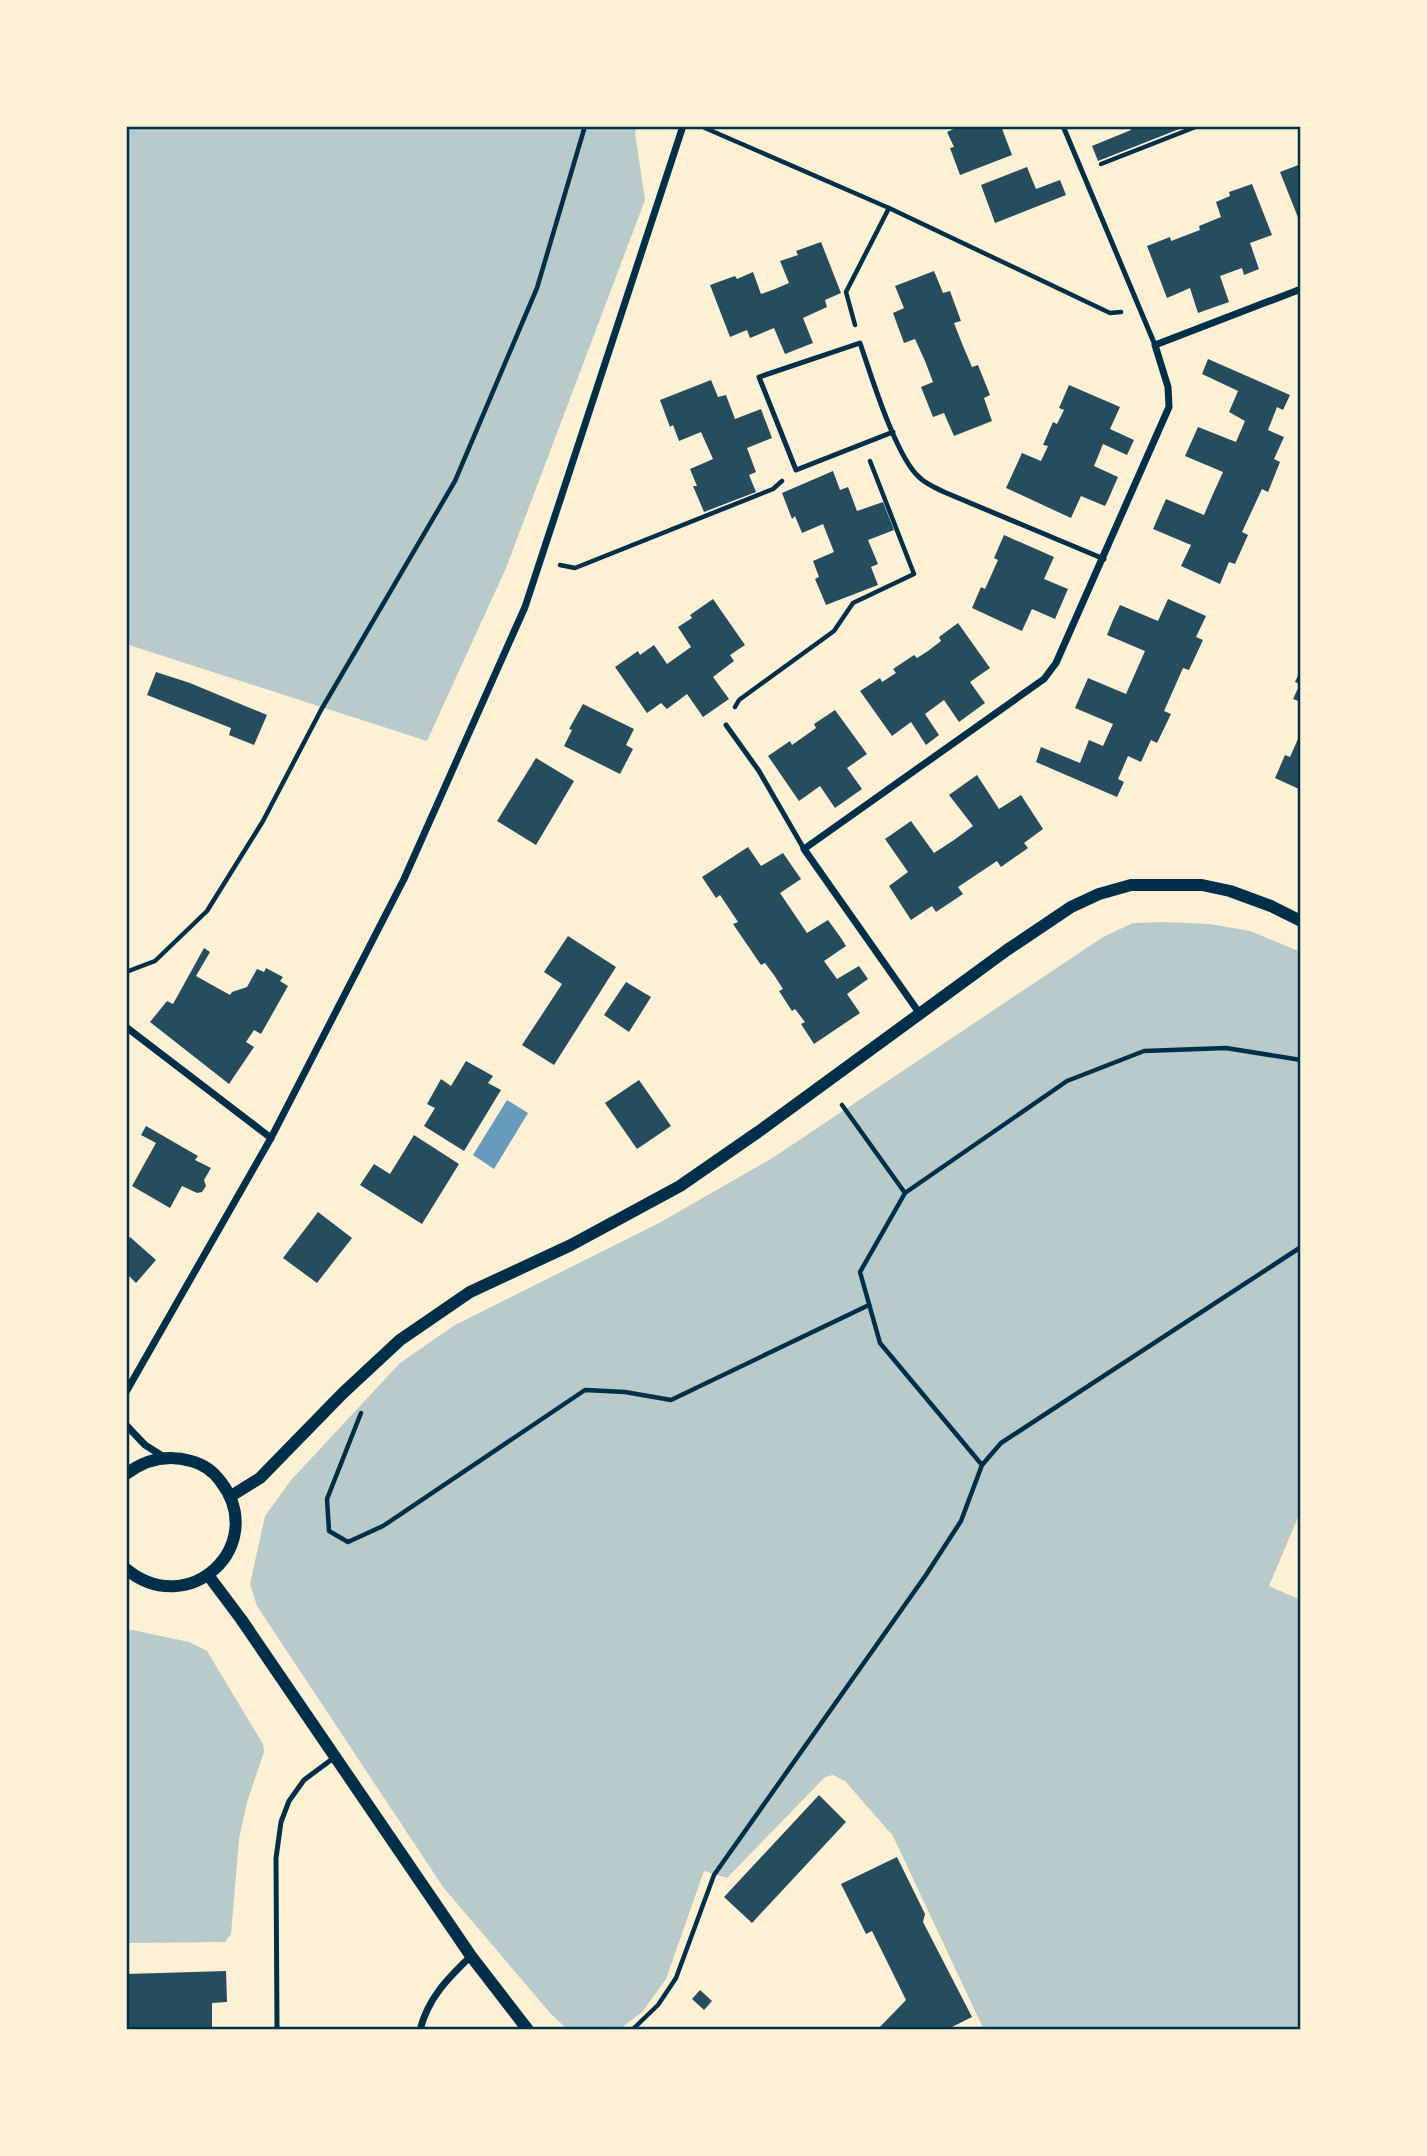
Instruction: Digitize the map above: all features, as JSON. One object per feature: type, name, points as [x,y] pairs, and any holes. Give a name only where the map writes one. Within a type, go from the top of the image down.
[{"type":"street","points":[[126,1392],[271,1138],[404,879],[525,607],[683,126]]},
{"type":"street","points":[[920,1014],[804,849],[1044,679],[1056,663],[1169,407],[1168,387],[1155,345],[1301,289]]},
{"type":"street","points":[[231,1496],[260,1478],[343,1393],[400,1340],[470,1292],[570,1245],[680,1186],[1007,950],[1071,907],[1099,894],[1130,885],[1202,885],[1230,891],[1301,921]]},
{"type":"street","points":[[126,1027],[271,1138]]},
{"type":"street","points":[[126,1425],[145,1445],[165,1458]]},
{"type":"street","points":[[126,1474],[139,1464],[165,1458],[180,1457],[199,1463],[216,1475],[231,1496],[236,1512],[231,1546],[222,1563],[191,1584],[173,1587],[131,1582],[126,1569]]},
{"type":"street","points":[[208,1575],[241,1619],[471,1956],[528,2030]]},
{"type":"street","points":[[420,2030],[424,2016],[441,1985],[471,1956]]},
{"type":"lane","points":[[1063,126],[1155,345]]},
{"type":"lane","points":[[893,432],[796,470],[759,377],[860,343],[893,432],[919,478],[944,492],[1104,559]]},
{"type":"lane","points":[[726,725],[759,771],[804,849]]},
{"type":"lane","points":[[277,2030],[276,1858],[281,1822],[289,1801],[304,1780],[335,1757]]},
{"type":"path","points":[[126,972],[155,961],[207,911],[263,821],[321,710],[455,481],[537,288],[585,126]]},
{"type":"path","points":[[700,126],[889,208],[1110,313],[1139,309]]},
{"type":"path","points":[[1082,172],[1198,126]]},
{"type":"path","points":[[860,343],[846,292],[889,208]]},
{"type":"path","points":[[726,725],[739,700],[834,631],[853,603],[914,574],[863,444]]},
{"type":"path","points":[[540,561],[575,568],[773,489],[796,470]]},
{"type":"path","points":[[982,1465],[880,1343],[869,1305],[860,1272],[905,1194],[1068,1081],[1144,1051],[1226,1048],[1301,1060]]},
{"type":"path","points":[[842,1105],[905,1194]]},
{"type":"path","points":[[632,2030],[658,2005],[676,1978],[715,1875],[961,1521],[982,1465],[1001,1443],[1301,1247]]},
{"type":"path","points":[[361,1413],[327,1499],[329,1531],[348,1542],[383,1526],[585,1390],[625,1392],[671,1400],[869,1305]]},
{"type":"shaded area","points":[[126,126],[637,126],[635,133],[645,200],[506,568],[427,741],[126,644]]},
{"type":"shaded area","points":[[1133,923],[1210,924],[1250,931],[1301,952],[1301,1510],[1269,1586],[1301,1600],[1301,2030],[984,2030],[893,1836],[845,1781],[833,1775],[825,1777],[727,1878],[704,1871],[666,1979],[643,2011],[619,2030],[568,2030],[551,2014],[443,1887],[257,1606],[250,1584],[265,1516],[292,1479],[400,1363],[455,1325],[661,1222],[774,1157],[1103,937]]},
{"type":"shaded area","points":[[133,1630],[189,1642],[207,1651],[263,1744],[264,1752],[247,1802],[239,1839],[231,1934],[225,1942],[126,1943],[126,1631]]},
{"type":"water","points":[[507,1100],[528,1113],[494,1169],[473,1155]]},
{"type":"building","points":[[960,126],[1001,126],[1012,155],[960,175],[950,148],[954,147],[947,132]]},
{"type":"building","points":[[1129,126],[1187,126],[1098,161],[1092,146],[1131,130]]},
{"type":"building","points":[[1301,164],[1301,225],[1280,172]]},
{"type":"building","points":[[1027,167],[1036,189],[1060,180],[1066,195],[995,223],[981,185]]},
{"type":"building","points":[[1252,184],[1272,235],[1250,243],[1259,269],[1244,275],[1242,268],[1220,276],[1229,302],[1198,313],[1190,288],[1167,298],[1147,246],[1170,237],[1171,241],[1200,230],[1199,226],[1221,217],[1216,202],[1230,196],[1229,192]]},
{"type":"building","points":[[821,242],[841,293],[825,300],[827,307],[803,318],[813,343],[785,354],[774,328],[750,338],[747,330],[730,337],[710,285],[753,272],[761,294],[775,289],[789,283],[780,261],[798,255],[796,251]]},
{"type":"building","points":[[934,271],[943,293],[950,291],[961,321],[954,323],[972,367],[978,365],[990,395],[984,398],[992,421],[954,436],[944,413],[933,417],[921,387],[933,382],[925,361],[915,339],[904,343],[893,313],[904,308],[895,286]]},
{"type":"building","points":[[1208,359],[1290,395],[1283,410],[1277,407],[1268,430],[1284,437],[1274,459],[1280,462],[1268,492],[1262,489],[1242,532],[1248,535],[1235,564],[1229,562],[1220,584],[1181,566],[1191,545],[1153,529],[1166,499],[1204,515],[1223,472],[1185,456],[1198,427],[1236,442],[1245,421],[1229,412],[1238,391],[1202,374]]},
{"type":"building","points":[[711,380],[718,397],[726,395],[735,419],[761,409],[772,438],[747,448],[756,472],[749,475],[756,492],[704,512],[693,486],[697,486],[690,469],[713,459],[701,432],[679,441],[673,425],[670,427],[660,400]]},
{"type":"building","points":[[1069,385],[1120,407],[1110,429],[1134,440],[1127,455],[1103,444],[1094,466],[1118,477],[1105,506],[1081,496],[1071,518],[1006,488],[1022,453],[1041,461],[1048,446],[1043,445],[1053,422],[1057,424],[1064,410],[1059,408]]},
{"type":"building","points":[[833,471],[840,490],[848,487],[857,511],[883,502],[894,530],[868,540],[878,564],[871,567],[878,585],[826,605],[815,579],[819,577],[813,561],[834,552],[823,524],[802,533],[795,516],[792,519],[782,493]]},
{"type":"building","points":[[1004,535],[1054,557],[1044,579],[1068,589],[1055,619],[1032,609],[1022,631],[972,608],[981,587],[985,589],[998,560],[994,558]]},
{"type":"building","points":[[713,599],[745,645],[730,655],[734,661],[713,677],[729,699],[703,717],[687,694],[667,709],[661,703],[647,713],[615,667],[638,651],[640,655],[654,645],[667,664],[691,647],[678,627]]},
{"type":"building","points":[[1168,599],[1206,616],[1196,637],[1203,640],[1189,670],[1183,668],[1164,711],[1171,714],[1157,743],[1151,740],[1141,762],[1128,756],[1118,779],[1124,782],[1117,797],[1036,762],[1041,747],[1080,763],[1089,740],[1103,746],[1113,724],[1075,708],[1088,678],[1126,694],[1145,651],[1107,635],[1113,620],[1120,605],[1158,621]]},
{"type":"building","points":[[958,623],[990,668],[970,682],[985,703],[959,722],[944,700],[925,714],[939,735],[926,745],[911,722],[892,736],[860,691],[880,678],[882,682],[896,673],[893,669],[914,655],[917,658],[928,651],[941,641],[939,637]]},
{"type":"building","points":[[1301,669],[1301,702],[1293,699],[1300,684],[1295,682]]},
{"type":"building","points":[[156,672],[267,715],[254,745],[229,735],[231,728],[147,695]]},
{"type":"building","points":[[583,704],[634,729],[626,745],[633,749],[620,774],[564,746],[572,730],[569,729]]},
{"type":"building","points":[[835,710],[867,754],[847,768],[862,789],[835,808],[820,786],[799,801],[768,756],[790,741],[792,745],[816,728],[814,724]]},
{"type":"building","points":[[1301,732],[1301,790],[1275,778],[1285,755],[1290,757]]},
{"type":"building","points":[[536,758],[574,781],[536,845],[497,821]]},
{"type":"building","points":[[977,775],[999,809],[1021,795],[1043,829],[1024,843],[1028,848],[1001,867],[997,861],[958,887],[963,894],[936,912],[932,906],[911,920],[889,886],[908,872],[885,839],[911,821],[934,853],[954,840],[973,826],[949,795]]},
{"type":"building","points":[[748,847],[761,866],[783,853],[801,879],[780,893],[807,933],[828,920],[841,938],[846,946],[824,961],[837,979],[859,966],[868,979],[847,994],[860,1013],[814,1044],[801,1024],[805,1022],[795,1009],[792,1011],[779,991],[783,989],[774,975],[765,963],[761,965],[733,924],[738,922],[720,895],[716,898],[702,877]]},
{"type":"building","points":[[568,936],[616,967],[554,1065],[522,1045],[562,984],[544,972]]},
{"type":"building","points":[[204,948],[210,952],[196,976],[230,995],[247,987],[257,969],[264,972],[266,968],[283,977],[280,981],[288,986],[261,1034],[254,1030],[246,1042],[254,1047],[229,1084],[150,1022],[167,1001],[173,1004]]},
{"type":"building","points":[[626,982],[651,997],[629,1032],[604,1015]]},
{"type":"building","points":[[466,1061],[493,1076],[488,1083],[501,1090],[464,1151],[424,1126],[435,1108],[427,1104],[441,1079],[451,1086]]},
{"type":"building","points":[[639,1080],[671,1126],[637,1149],[605,1103]]},
{"type":"building","points":[[146,1126],[198,1156],[195,1160],[211,1168],[204,1180],[206,1186],[202,1192],[197,1193],[182,1186],[170,1208],[132,1186],[156,1143],[141,1135]]},
{"type":"building","points":[[414,1135],[459,1164],[422,1224],[360,1185],[374,1164],[390,1174]]},
{"type":"building","points":[[318,1212],[352,1238],[317,1283],[283,1258]]},
{"type":"building","points":[[130,1237],[156,1260],[136,1283],[126,1273],[126,1242]]},
{"type":"building","points":[[819,1795],[846,1822],[752,1923],[724,1897]]},
{"type":"building","points":[[897,1857],[925,1914],[923,1922],[972,2017],[946,2030],[877,2030],[906,2000],[872,1931],[866,1934],[841,1884]]},
{"type":"building","points":[[226,1971],[227,2002],[212,2003],[212,2030],[126,2030],[126,1974]]},
{"type":"building","points":[[700,1990],[712,2001],[704,2010],[692,1999]]}]
